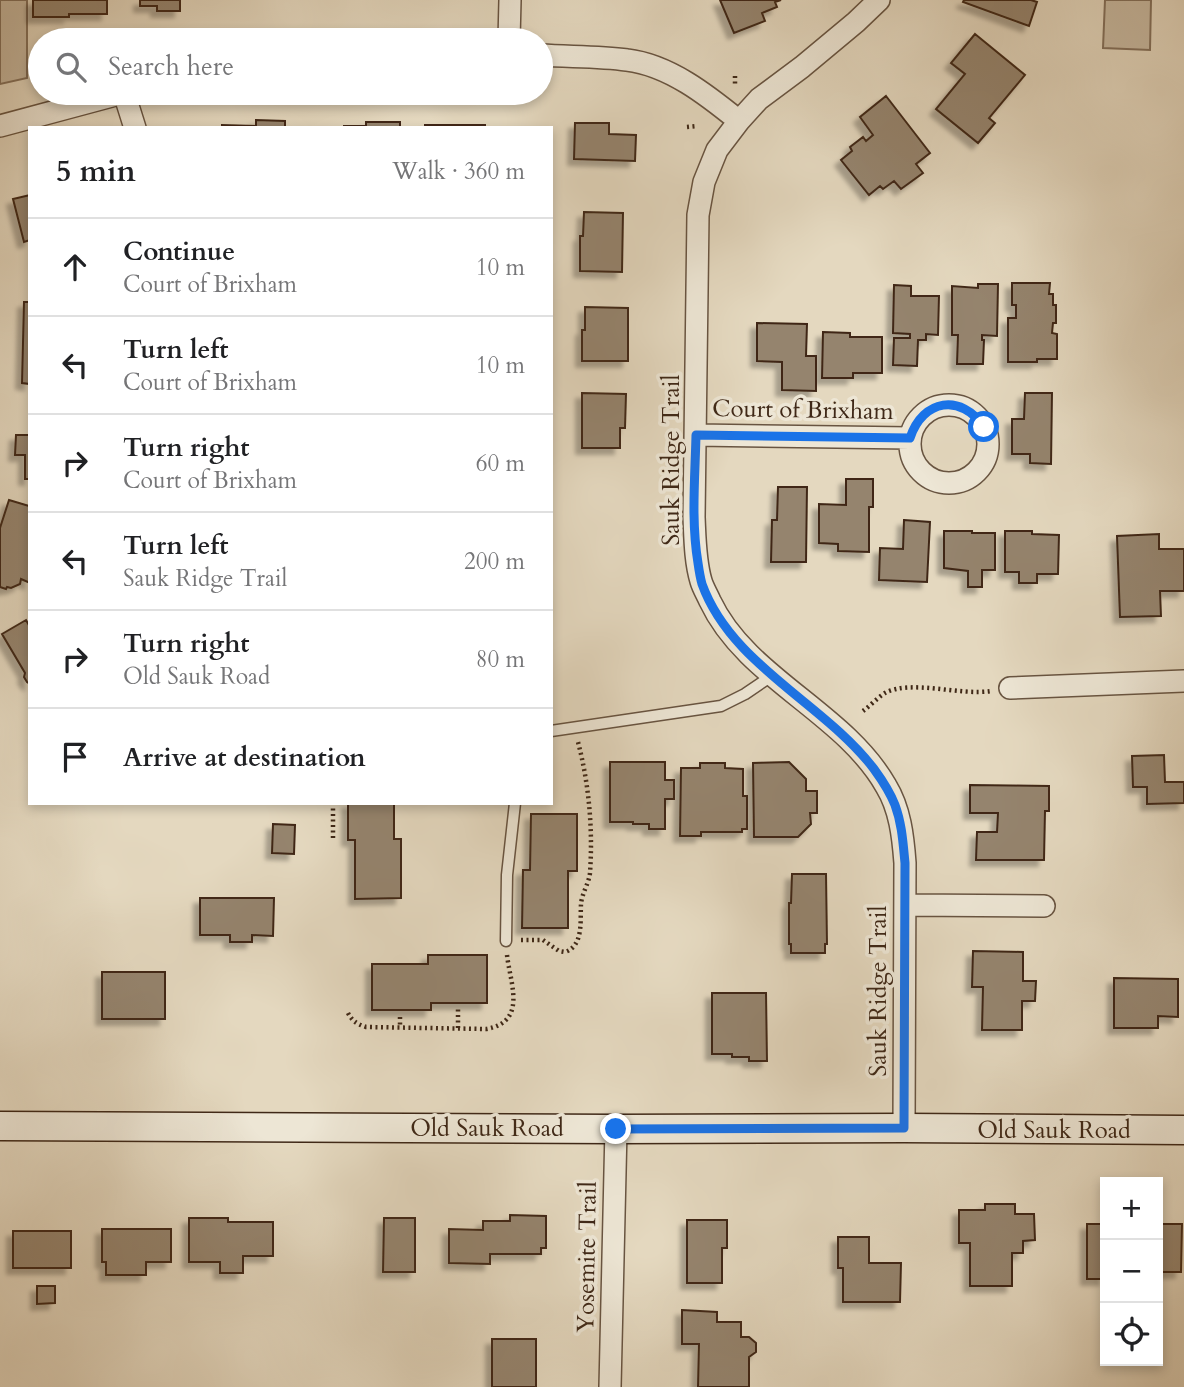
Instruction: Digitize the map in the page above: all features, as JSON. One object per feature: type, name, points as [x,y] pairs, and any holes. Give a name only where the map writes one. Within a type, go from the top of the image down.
[{"type":"street","points":[[509,28],[510,0]]},
{"type":"street","name":"Sauk Ridge Trail","points":[[879,0],[813,58],[759,99],[717,150],[704,182],[698,215],[694,517],[695,548],[701,582],[715,612],[732,637],[861,753],[886,785],[895,806],[902,833],[905,863],[904,1128]]},
{"type":"street","points":[[553,56],[629,60],[662,70],[702,92],[739,121]]},
{"type":"street","points":[[0,126],[79,105]]},
{"type":"street","points":[[128,105],[134,126]]},
{"type":"street","name":"Court of Brixham","points":[[696,435],[910,438]]},
{"type":"street","points":[[1010,688],[1184,681]]},
{"type":"street","points":[[905,905],[1044,906]]},
{"type":"street","name":"Old Sauk Road","points":[[0,1126],[1184,1130]]},
{"type":"street","name":"Yosemite Trail","points":[[610,1387],[616,1129]]},
{"type":"lane","points":[[553,731],[721,706],[773,675]]},
{"type":"lane","points":[[506,940],[507,875],[515,805]]},
{"type":"path","points":[[735,76],[735,87]]},
{"type":"path","points":[[687,127],[697,126]]},
{"type":"path","points":[[863,711],[884,694],[899,688],[986,692],[1010,688]]},
{"type":"path","points":[[348,1013],[357,1024],[366,1027],[458,1028],[500,1025],[510,1013],[514,994],[506,940],[542,940],[565,952],[574,947],[580,933],[582,901],[590,874],[590,843],[587,789],[574,727]]},
{"type":"path","points":[[333,805],[333,838]]},
{"type":"path","points":[[458,1009],[458,1028]]},
{"type":"path","points":[[400,1017],[400,1028]]},
{"type":"shaded area","points":[[0,0],[27,0],[27,78],[0,84]]},
{"type":"shaded area","points":[[1105,0],[1151,0],[1150,50],[1103,48]]},
{"type":"building","points":[[33,0],[107,0],[107,14],[33,17]]},
{"type":"building","points":[[140,0],[180,0],[180,11],[157,11],[157,6],[140,6]]},
{"type":"building","points":[[720,0],[781,0],[775,2],[777,7],[762,13],[765,21],[734,33]]},
{"type":"building","points":[[963,2],[1037,2],[1029,26]]},
{"type":"building","points":[[975,34],[1025,75],[989,118],[995,123],[978,143],[936,109],[965,74],[951,63]]},
{"type":"building","points":[[886,96],[930,153],[916,164],[923,173],[901,189],[894,181],[883,189],[880,186],[869,195],[841,160],[852,151],[850,147],[863,137],[866,141],[873,135],[860,117]]},
{"type":"building","points":[[256,120],[285,121],[285,126],[256,126]]},
{"type":"building","points":[[366,122],[400,122],[400,126],[366,126]]},
{"type":"building","points":[[575,123],[609,123],[609,134],[636,135],[635,161],[574,159]]},
{"type":"building","points":[[425,125],[485,125],[485,126]]},
{"type":"building","points":[[28,195],[28,241],[24,242],[13,199]]},
{"type":"building","points":[[584,212],[623,213],[622,272],[580,271],[580,236],[583,236]]},
{"type":"building","points":[[1012,283],[1050,283],[1049,294],[1053,294],[1053,305],[1056,305],[1056,323],[1053,323],[1052,333],[1057,334],[1057,359],[1008,362],[1008,318],[1016,318],[1016,305],[1012,305]]},
{"type":"building","points":[[978,284],[998,284],[997,336],[982,335],[983,364],[957,364],[958,335],[952,335],[952,286],[978,288]]},
{"type":"building","points":[[894,285],[911,286],[911,296],[939,296],[938,335],[926,334],[926,340],[918,340],[917,366],[893,365],[894,338],[910,338],[910,334],[893,333]]},
{"type":"building","points":[[24,302],[28,302],[28,384],[22,383]]},
{"type":"building","points":[[585,307],[628,308],[628,361],[582,361]]},
{"type":"building","points":[[757,323],[807,324],[806,356],[816,356],[816,391],[782,390],[782,362],[757,361]]},
{"type":"building","points":[[823,332],[850,333],[850,337],[882,337],[882,373],[853,373],[853,378],[822,378]]},
{"type":"building","points":[[582,393],[626,394],[625,428],[620,428],[620,448],[582,448]]},
{"type":"building","points":[[1025,393],[1052,393],[1051,464],[1030,463],[1030,454],[1012,454],[1012,419],[1024,419]]},
{"type":"building","points":[[16,435],[28,435],[28,479],[25,479],[25,455],[15,455]]},
{"type":"building","points":[[846,479],[873,479],[873,507],[869,507],[869,552],[838,551],[838,544],[819,543],[819,504],[846,505]]},
{"type":"building","points":[[778,487],[807,487],[806,562],[771,562],[772,520],[777,520]]},
{"type":"building","points":[[9,500],[28,506],[28,582],[21,579],[20,584],[6,589],[0,587],[0,528]]},
{"type":"building","points":[[904,520],[930,522],[927,582],[879,580],[880,548],[903,549]]},
{"type":"building","points":[[944,531],[995,533],[995,570],[982,570],[982,587],[968,587],[968,571],[944,568]]},
{"type":"building","points":[[1005,531],[1059,535],[1058,574],[1037,574],[1037,583],[1019,583],[1019,572],[1005,572]]},
{"type":"building","points":[[1159,534],[1159,549],[1184,549],[1184,591],[1160,591],[1161,616],[1120,617],[1117,536]]},
{"type":"building","points":[[26,620],[28,624],[28,683],[24,677],[25,673],[2,634]]},
{"type":"building","points":[[1164,755],[1165,782],[1184,782],[1184,803],[1147,804],[1147,787],[1133,787],[1132,756]]},
{"type":"building","points":[[610,762],[665,762],[665,780],[674,780],[674,799],[665,799],[665,829],[649,829],[649,824],[610,822]]},
{"type":"building","points":[[789,762],[806,779],[806,791],[817,791],[817,813],[810,813],[811,824],[798,837],[754,837],[753,763]]},
{"type":"building","points":[[700,763],[725,763],[725,768],[743,769],[743,796],[747,796],[747,829],[742,829],[742,832],[701,832],[701,836],[680,836],[681,768],[700,768]]},
{"type":"building","points":[[970,785],[1049,786],[1049,811],[1045,811],[1044,860],[976,860],[977,832],[997,832],[998,813],[970,813]]},
{"type":"building","points":[[348,805],[394,805],[394,839],[401,839],[401,898],[355,899],[355,840],[348,840]]},
{"type":"building","points":[[531,814],[577,814],[577,871],[568,871],[568,928],[522,928],[523,870],[530,870]]},
{"type":"building","points":[[273,824],[295,825],[294,854],[272,853]]},
{"type":"building","points":[[792,874],[826,874],[825,953],[791,953],[789,903]]},
{"type":"building","points":[[200,898],[274,898],[273,936],[252,935],[252,942],[230,942],[230,935],[200,935]]},
{"type":"building","points":[[973,951],[1023,952],[1023,981],[1036,981],[1035,1001],[1022,1001],[1022,1030],[982,1030],[983,987],[972,987]]},
{"type":"building","points":[[428,955],[487,955],[487,1003],[431,1003],[431,1010],[372,1010],[372,964],[428,964]]},
{"type":"building","points":[[102,972],[165,972],[165,1019],[102,1019]]},
{"type":"building","points":[[1114,978],[1178,979],[1178,1017],[1158,1016],[1158,1028],[1114,1028]]},
{"type":"building","points":[[712,993],[766,993],[767,1061],[749,1061],[749,1057],[732,1057],[732,1054],[712,1054]]},
{"type":"building","points":[[985,1204],[1015,1204],[1015,1214],[1034,1214],[1035,1240],[1023,1241],[1023,1253],[1012,1253],[1012,1286],[970,1286],[970,1243],[959,1243],[959,1210],[985,1210]]},
{"type":"building","points":[[510,1215],[546,1216],[546,1248],[541,1248],[541,1254],[490,1254],[490,1264],[449,1263],[449,1229],[483,1230],[483,1221],[510,1221]]},
{"type":"building","points":[[189,1218],[228,1218],[228,1222],[273,1222],[273,1256],[243,1256],[243,1273],[220,1273],[220,1262],[189,1262]]},
{"type":"building","points":[[384,1218],[415,1218],[415,1272],[383,1272]]},
{"type":"building","points":[[687,1220],[727,1220],[727,1248],[722,1248],[722,1283],[687,1283]]},
{"type":"building","points":[[1087,1224],[1100,1224],[1100,1279],[1087,1279]]},
{"type":"building","points":[[1163,1224],[1182,1224],[1181,1272],[1163,1272]]},
{"type":"building","points":[[102,1229],[171,1229],[171,1262],[146,1262],[146,1275],[106,1275],[106,1262],[102,1262]]},
{"type":"building","points":[[13,1231],[71,1231],[71,1268],[13,1268]]},
{"type":"building","points":[[838,1237],[869,1237],[869,1263],[901,1263],[900,1302],[843,1302],[843,1268],[838,1268]]},
{"type":"building","points":[[37,1286],[55,1286],[55,1303],[37,1304]]},
{"type":"building","points":[[682,1310],[717,1312],[717,1322],[741,1322],[741,1337],[749,1337],[756,1343],[756,1352],[749,1357],[749,1387],[698,1387],[699,1344],[682,1344]]},
{"type":"building","points":[[492,1339],[536,1339],[536,1387],[492,1387]]},
{"type":"route","points":[[616,1129],[904,1128],[905,863],[902,833],[895,806],[886,785],[861,753],[732,637],[715,612],[701,582],[695,548],[696,435],[910,438],[921,416],[943,405],[956,405],[967,409],[977,416],[984,427]]}]
